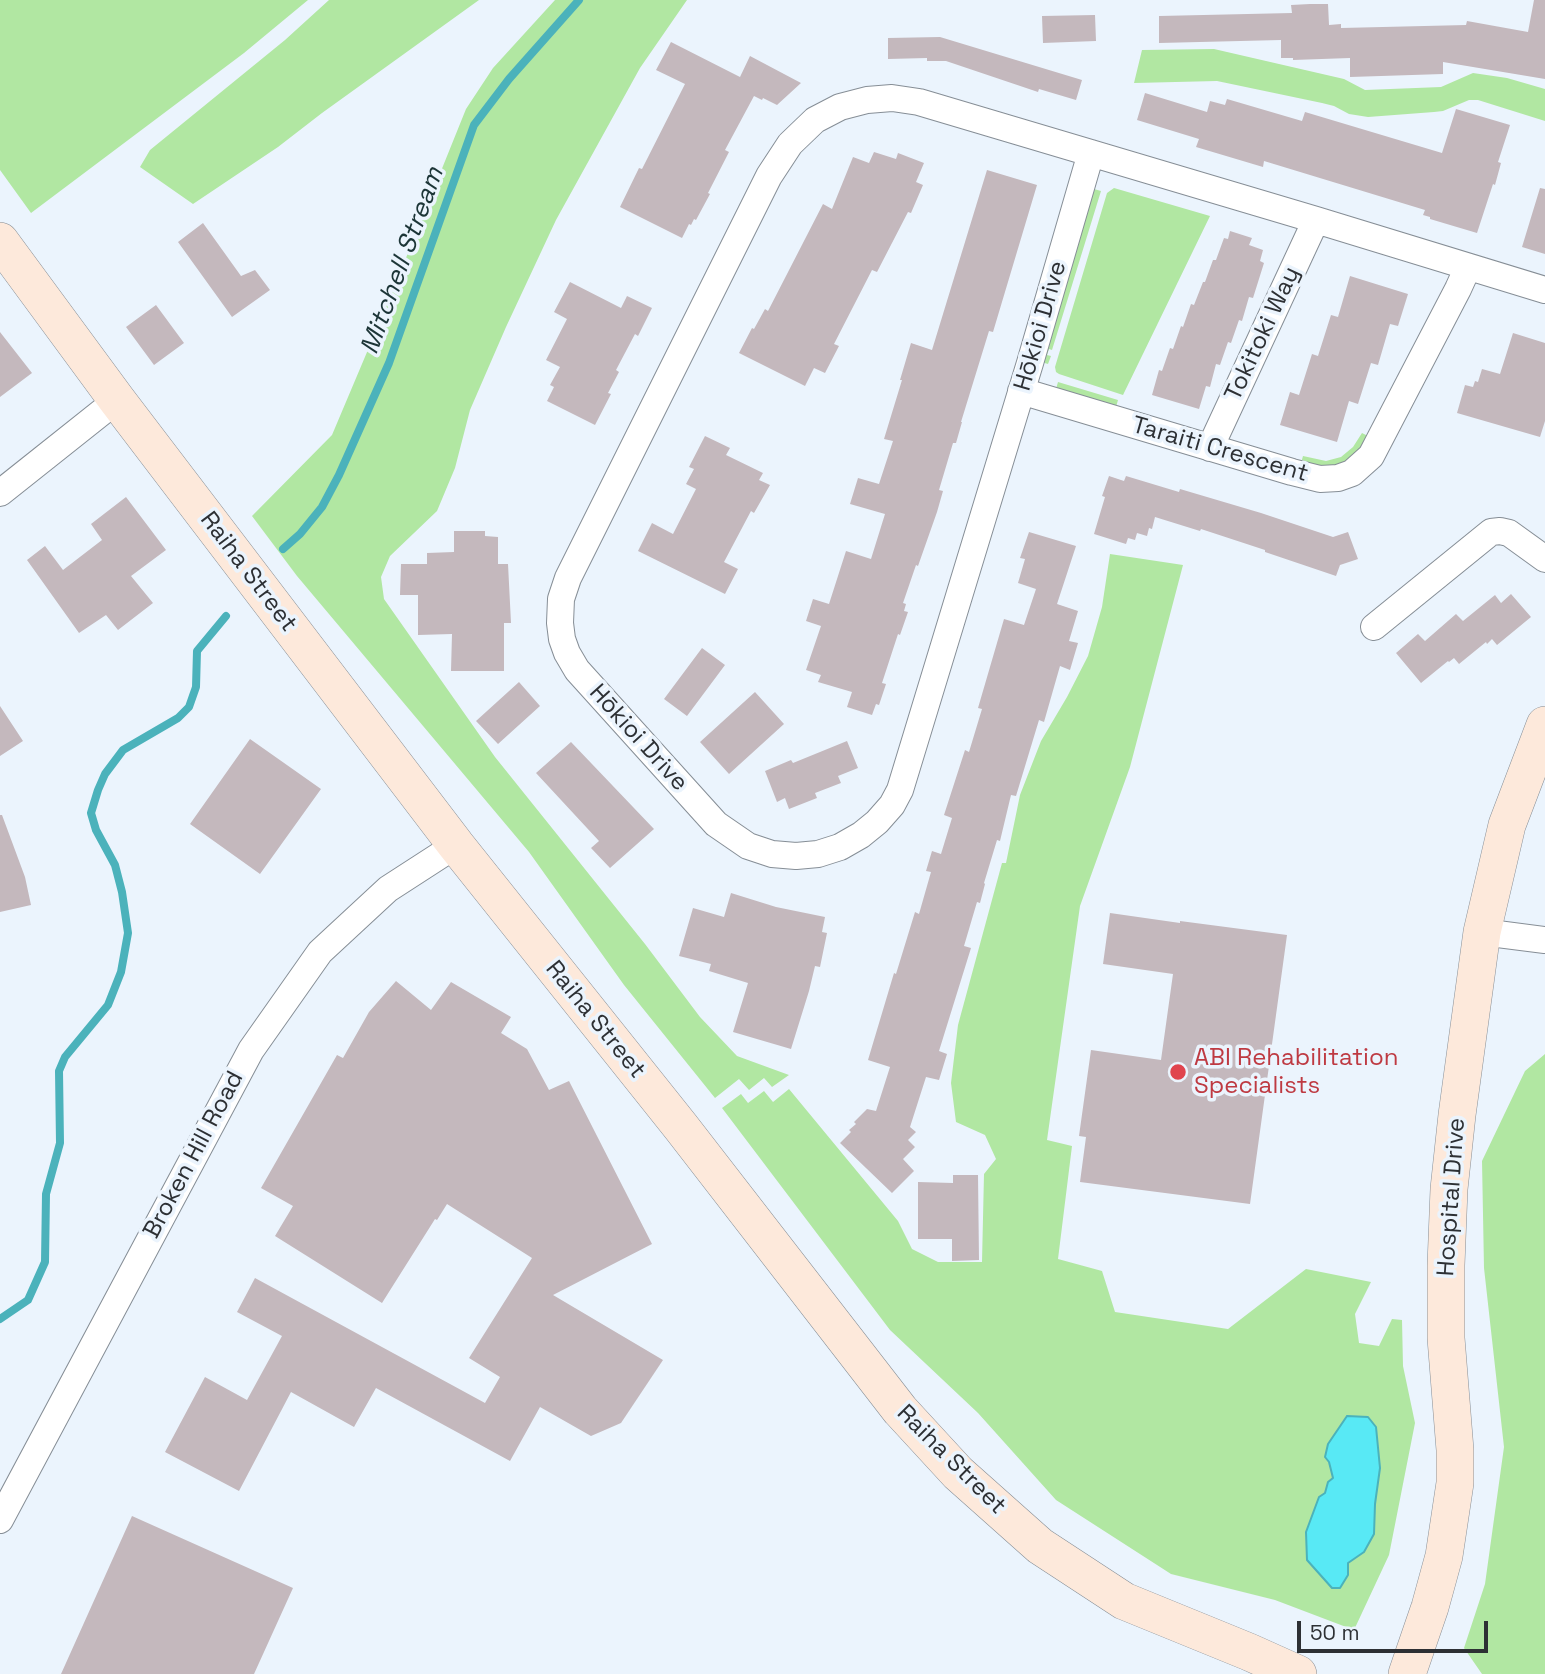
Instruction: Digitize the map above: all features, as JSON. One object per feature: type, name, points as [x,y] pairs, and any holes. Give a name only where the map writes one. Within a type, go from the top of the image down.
[{"type":"main road","name":"Raiha Street","points":[[0,241],[117,400],[456,845],[681,1127],[900,1410],[958,1473],[1040,1546],[1124,1601],[1298,1674]]},
{"type":"main road","name":"Hospital Drive","points":[[1407,1674],[1444,1556],[1455,1483],[1445,1313],[1449,1189],[1482,932],[1507,825],[1545,725]]},
{"type":"street","name":"Hōkioi Drive","points":[[1091,153],[900,790],[892,805],[877,821],[862,835],[839,847],[818,854],[796,856],[755,849],[737,840],[716,824],[577,670],[562,639],[560,612],[568,578],[769,176],[790,144],[815,121],[840,107],[880,98],[919,102],[1091,153],[1316,220],[1545,290]]},
{"type":"street","name":"Tokitoki Way","points":[[1210,448],[1316,220]]},
{"type":"street","name":"Taraiti Crescent","points":[[1021,391],[1292,472],[1320,479],[1338,478],[1352,473],[1371,456],[1468,267]]},
{"type":"street","points":[[0,493],[117,400]]},
{"type":"street","points":[[1374,627],[1491,533],[1507,532],[1545,559]]},
{"type":"street","name":"Broken Hill Road","points":[[0,1520],[251,1050],[320,952],[388,889],[456,845]]},
{"type":"street","points":[[1482,932],[1545,940]]},
{"type":"green space","points":[[0,0],[308,0],[244,53],[31,213],[0,170]]},
{"type":"green space","points":[[329,0],[479,0],[278,147],[193,204],[140,167],[150,150],[285,40]]},
{"type":"green space","points":[[555,0],[687,0],[640,68],[556,220],[470,410],[455,468],[437,511],[390,556],[381,577],[384,599],[495,757],[700,1017],[737,1056],[789,1075],[772,1087],[764,1078],[749,1090],[739,1079],[715,1098],[624,985],[529,852],[297,576],[252,516],[332,435],[466,109],[493,68]]},
{"type":"green space","points":[[1214,49],[1344,79],[1365,90],[1441,87],[1473,73],[1507,78],[1545,89],[1545,121],[1478,100],[1469,100],[1443,111],[1368,117],[1349,114],[1322,103],[1217,81],[1134,83],[1142,50]]},
{"type":"green space","points":[[1114,188],[1210,216],[1123,395],[1059,374],[1055,367],[1107,193]]},
{"type":"green space","points":[[1094,189],[1101,191],[1052,350],[1049,349],[1047,355],[1051,356],[1048,364],[1041,362]]},
{"type":"green space","points":[[1058,382],[1118,400],[1116,407],[1056,389]]},
{"type":"green space","points":[[1362,433],[1368,436],[1361,450],[1348,462],[1332,467],[1301,463],[1303,456],[1326,461],[1341,457],[1353,447]]},
{"type":"green space","points":[[1110,554],[1183,565],[1130,767],[1080,906],[1047,1140],[1072,1146],[1058,1259],[1102,1271],[1115,1312],[1228,1329],[1306,1269],[1371,1282],[1355,1314],[1359,1343],[1379,1346],[1392,1319],[1402,1320],[1403,1366],[1415,1423],[1389,1555],[1354,1630],[1275,1600],[1171,1574],[1056,1500],[978,1413],[890,1330],[722,1108],[741,1094],[748,1103],[764,1091],[773,1102],[789,1089],[898,1221],[912,1249],[938,1262],[982,1262],[984,1174],[996,1159],[985,1135],[956,1122],[951,1083],[958,1025],[1002,863],[1006,863],[1020,795],[1041,741],[1088,656],[1102,607]],"holes":[[[1329,1462],[1375,1504],[1374,1533],[1364,1552],[1348,1563],[1348,1575],[1319,1497],[1325,1493],[1333,1478]]]},
{"type":"green space","points":[[1545,1054],[1545,1674],[1482,1674],[1464,1648],[1485,1584],[1504,1447],[1484,1268],[1482,1161],[1525,1071]]},
{"type":"water","points":[[1347,1416],[1368,1417],[1376,1427],[1380,1468],[1374,1534],[1364,1552],[1348,1563],[1348,1575],[1340,1588],[1332,1588],[1307,1560],[1306,1532],[1319,1497],[1325,1493],[1328,1482],[1333,1478],[1325,1457],[1328,1444]]},
{"type":"building","points":[[1534,0],[1545,0],[1545,79],[1443,62],[1443,74],[1350,77],[1350,58],[1281,58],[1281,40],[1159,43],[1159,16],[1292,13],[1291,5],[1310,4],[1328,4],[1329,25],[1341,24],[1341,28],[1466,25],[1467,21],[1528,32]]},
{"type":"building","points":[[1095,15],[1096,41],[1043,43],[1042,16]]},
{"type":"building","points":[[940,37],[1082,80],[1076,100],[1039,89],[1038,92],[946,61],[927,61],[927,58],[888,59],[888,38]]},
{"type":"building","points":[[671,42],[740,77],[750,56],[801,83],[777,105],[754,96],[725,150],[729,152],[708,193],[710,194],[696,220],[689,224],[682,238],[620,207],[685,84],[656,70]]},
{"type":"building","points":[[1145,93],[1207,112],[1210,101],[1225,105],[1227,99],[1302,121],[1305,112],[1442,153],[1456,109],[1510,125],[1498,162],[1501,163],[1495,185],[1493,184],[1477,233],[1430,219],[1423,215],[1425,210],[1264,161],[1263,167],[1196,147],[1199,139],[1137,120]]},
{"type":"building","points":[[874,152],[896,159],[898,153],[924,163],[916,182],[923,185],[911,213],[908,212],[877,272],[872,270],[834,344],[839,346],[825,373],[814,368],[805,386],[739,353],[765,309],[768,311],[823,204],[832,209],[853,157],[869,163]]},
{"type":"building","points":[[987,170],[1037,185],[993,332],[989,331],[956,443],[953,443],[939,490],[943,491],[937,512],[903,603],[906,604],[904,611],[908,612],[882,683],[886,684],[879,705],[876,704],[872,715],[847,707],[852,692],[818,682],[821,675],[806,670],[821,626],[806,621],[813,599],[829,604],[846,551],[871,559],[885,514],[850,504],[858,478],[879,484],[893,441],[884,439],[911,343],[932,350]]},
{"type":"building","points":[[1540,188],[1545,189],[1545,254],[1522,247]]},
{"type":"building","points":[[203,223],[241,276],[255,270],[270,290],[232,317],[178,242]]},
{"type":"building","points":[[1230,231],[1252,238],[1249,245],[1263,250],[1260,261],[1264,263],[1253,298],[1249,297],[1242,321],[1239,320],[1231,343],[1228,342],[1220,365],[1216,364],[1210,387],[1206,386],[1199,409],[1152,395],[1159,370],[1162,371],[1191,304],[1194,305],[1213,260],[1216,260],[1224,238],[1228,239]]},
{"type":"building","points":[[1350,276],[1408,294],[1398,326],[1390,324],[1378,365],[1371,363],[1358,404],[1349,401],[1337,442],[1280,425],[1290,392],[1299,395],[1312,354],[1318,356],[1331,315],[1338,317]]},
{"type":"building","points":[[570,282],[621,308],[627,296],[652,308],[616,370],[619,372],[608,393],[611,394],[595,425],[547,401],[554,387],[550,385],[560,367],[546,360],[567,319],[554,312]]},
{"type":"building","points":[[156,305],[184,343],[154,365],[126,327]]},
{"type":"building","points":[[0,332],[32,373],[0,397]]},
{"type":"building","points":[[1513,333],[1545,343],[1545,421],[1540,437],[1457,413],[1465,385],[1473,387],[1475,381],[1478,382],[1482,369],[1500,374]]},
{"type":"building","points":[[705,436],[730,448],[726,455],[763,473],[759,480],[770,485],[754,513],[751,511],[724,562],[738,569],[725,594],[638,551],[652,523],[673,534],[696,489],[686,484],[694,469],[689,467]]},
{"type":"building","points":[[1109,476],[1124,481],[1126,476],[1179,492],[1180,489],[1333,537],[1348,532],[1358,559],[1340,565],[1336,576],[1201,529],[1200,531],[1155,517],[1147,536],[1137,533],[1135,540],[1128,538],[1126,544],[1094,534]]},
{"type":"building","points":[[126,497],[166,550],[131,576],[153,603],[118,630],[106,615],[79,633],[27,560],[45,546],[63,570],[102,540],[91,524]]},
{"type":"building","points":[[454,531],[485,531],[485,536],[498,537],[498,564],[508,564],[511,623],[504,623],[504,671],[451,671],[452,634],[418,635],[418,595],[400,595],[401,564],[427,564],[427,553],[454,552]]},
{"type":"building","points":[[1029,532],[1076,546],[1057,604],[1078,611],[1069,641],[1078,643],[1070,670],[1060,666],[1044,722],[1039,720],[1016,796],[1011,795],[1000,841],[997,840],[980,903],[977,902],[964,946],[971,948],[939,1051],[947,1054],[939,1080],[926,1077],[910,1127],[916,1132],[908,1140],[915,1147],[903,1159],[914,1171],[892,1193],[840,1143],[867,1109],[876,1111],[890,1067],[868,1060],[915,912],[919,914],[931,872],[926,871],[932,851],[941,854],[952,818],[944,815],[965,750],[969,752],[982,709],[978,708],[1004,619],[1024,625],[1036,589],[1018,583],[1025,559],[1020,558]]},
{"type":"building","points":[[1511,594],[1531,617],[1497,645],[1492,639],[1459,664],[1454,658],[1448,661],[1421,683],[1396,653],[1418,634],[1425,641],[1456,614],[1463,621],[1495,595],[1501,603]]},
{"type":"building","points":[[702,648],[725,665],[687,716],[664,699]]},
{"type":"building","points":[[519,682],[540,706],[498,744],[476,721]]},
{"type":"building","points":[[755,692],[784,724],[729,774],[700,742]]},
{"type":"building","points":[[0,706],[23,741],[0,756]]},
{"type":"building","points":[[250,739],[321,789],[260,874],[190,824]]},
{"type":"building","points":[[847,741],[858,768],[838,776],[841,783],[815,793],[817,798],[789,809],[785,798],[777,802],[765,771],[791,760],[793,763]]},
{"type":"building","points":[[571,742],[654,829],[610,868],[591,848],[599,841],[536,773]]},
{"type":"building","points":[[0,815],[25,877],[31,905],[0,912]]},
{"type":"building","points":[[731,893],[776,907],[825,917],[822,932],[827,933],[820,967],[815,966],[791,1049],[733,1032],[748,983],[709,971],[711,964],[679,956],[693,908],[724,917]]},
{"type":"building","name":"ABI Rehabilitation Specialists","points":[[1110,913],[1287,935],[1250,1204],[1080,1182],[1086,1137],[1079,1136],[1091,1050],[1161,1060],[1173,974],[1103,964]]},
{"type":"building","points":[[396,981],[431,1010],[451,982],[511,1017],[501,1033],[527,1049],[549,1090],[569,1081],[652,1244],[553,1295],[663,1360],[621,1423],[591,1436],[540,1407],[510,1461],[376,1388],[354,1427],[291,1392],[239,1491],[165,1452],[205,1377],[247,1400],[282,1336],[237,1312],[255,1278],[485,1403],[500,1377],[469,1358],[532,1258],[447,1204],[382,1303],[275,1236],[293,1206],[261,1188],[337,1055],[343,1058],[369,1012]]},
{"type":"building","points":[[953,1175],[978,1175],[979,1260],[952,1261],[952,1239],[918,1239],[918,1182],[953,1183]]},
{"type":"building","points":[[132,1516],[293,1588],[254,1674],[61,1674]]},
{"type":"waterway","name":"Mitchell Stream","points":[[283,549],[300,534],[322,507],[339,475],[389,363],[474,125],[509,79],[579,0]]},
{"type":"waterway","name":"Mitchell Stream","points":[[0,1319],[28,1300],[45,1262],[46,1194],[60,1143],[59,1071],[65,1057],[108,1005],[121,972],[128,933],[115,865],[96,830],[91,813],[98,790],[105,774],[123,750],[178,718],[189,707],[196,687],[197,651],[226,616]]},
{"type":"place","name":"ABI Rehabilitation Specialists","points":[[1178,1072]]}]
